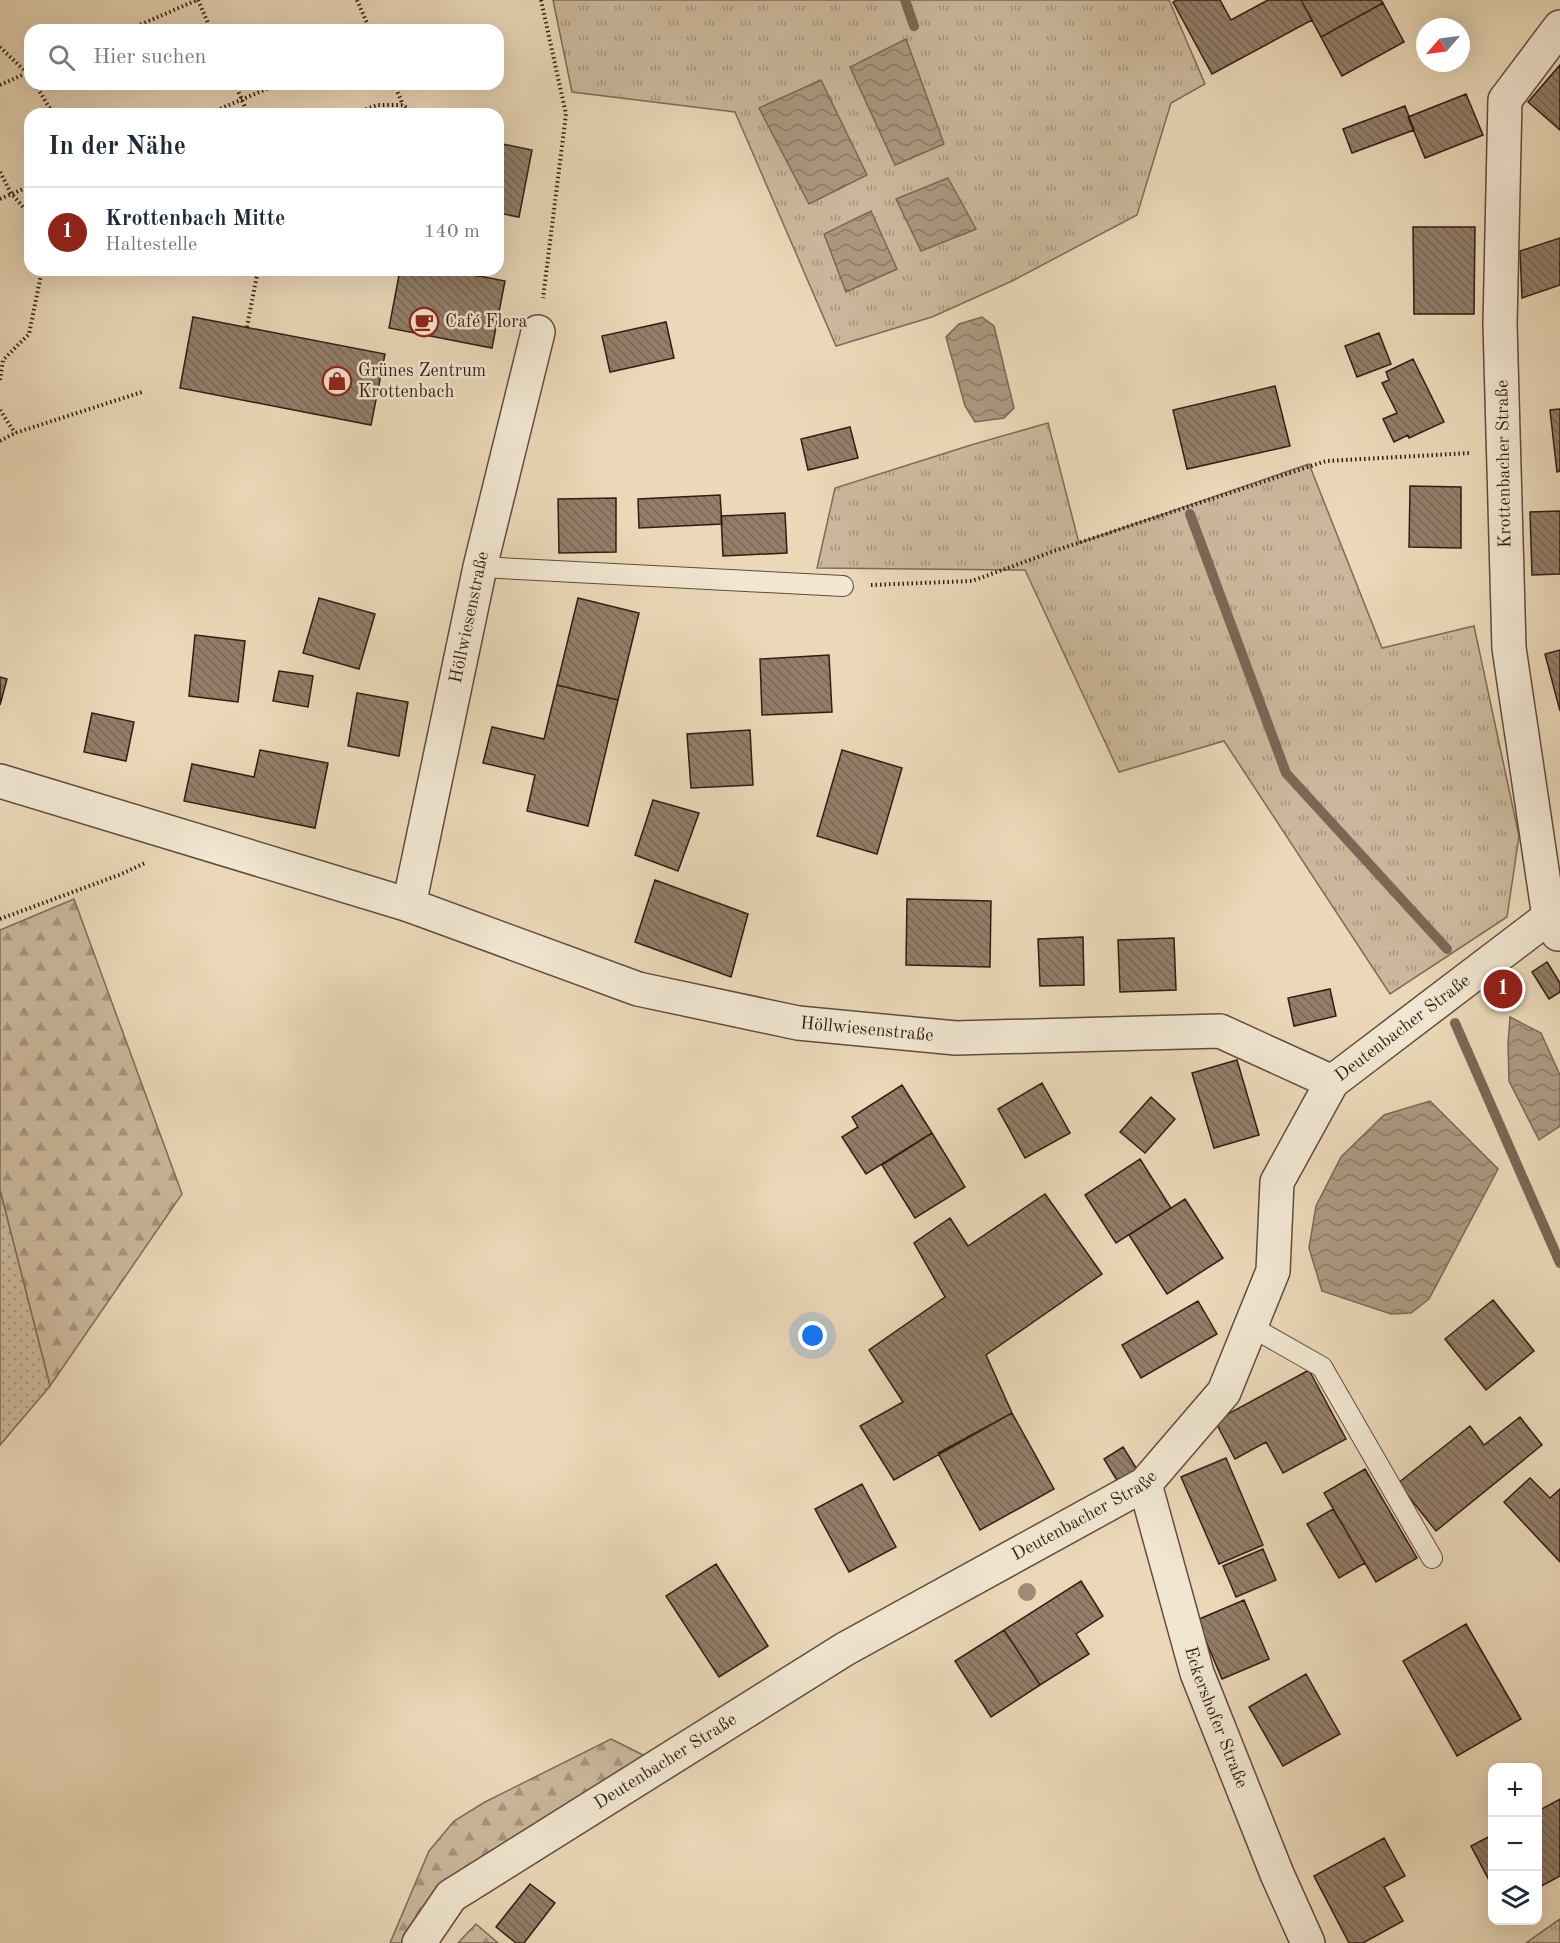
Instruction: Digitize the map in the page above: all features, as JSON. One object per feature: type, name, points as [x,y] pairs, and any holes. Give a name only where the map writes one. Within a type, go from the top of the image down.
[{"type":"street","name":"Krottenbacher Straße","points":[[1556,922],[1509,648],[1500,324],[1504,100],[1560,27]]},
{"type":"street","name":"Höllwiesenstraße","points":[[409,905],[480,567],[538,332]]},
{"type":"street","name":"Höllwiesenstraße","points":[[0,781],[409,905],[638,988],[798,1023],[956,1038],[1220,1031],[1332,1082]]},
{"type":"street","name":"Deutenbacher Straße","points":[[419,1943],[451,1896],[845,1649],[1145,1484],[1224,1392],[1273,1271],[1277,1182],[1332,1082],[1556,922]]},
{"type":"street","name":"Eckershofer Straße","points":[[1145,1484],[1197,1673],[1277,1874],[1308,1943]]},
{"type":"lane","points":[[480,567],[843,586]]},
{"type":"lane","points":[[1250,1326],[1322,1366],[1432,1558]]},
{"type":"path","points":[[142,24],[198,0],[208,24]]},
{"type":"path","points":[[357,0],[367,24]]},
{"type":"path","points":[[538,332],[566,114],[541,0]]},
{"type":"path","points":[[0,47],[24,69]]},
{"type":"path","points":[[0,85],[24,76]]},
{"type":"path","points":[[39,90],[50,108]]},
{"type":"path","points":[[238,90],[245,108]]},
{"type":"path","points":[[223,108],[264,90]]},
{"type":"path","points":[[397,90],[403,105],[407,108]]},
{"type":"path","points":[[369,108],[377,105],[403,105]]},
{"type":"path","points":[[0,172],[11,193],[24,208]]},
{"type":"path","points":[[0,199],[24,188]]},
{"type":"path","points":[[0,380],[3,360],[29,334],[41,276]]},
{"type":"path","points":[[247,327],[257,276]]},
{"type":"path","points":[[0,441],[15,433],[142,392]]},
{"type":"path","points":[[0,410],[15,433]]},
{"type":"path","points":[[843,586],[972,582],[1057,550],[1326,461],[1503,451]]},
{"type":"path","points":[[0,919],[119,875],[192,839]]},
{"type":"green space","points":[[553,0],[1169,0],[1205,84],[1171,103],[1137,215],[1012,281],[932,317],[836,346],[735,112],[572,92]]},
{"type":"green space","points":[[1048,423],[1079,543],[1309,464],[1382,648],[1474,626],[1519,836],[1507,917],[1390,994],[1224,741],[1119,772],[1025,570],[817,568],[835,488]]},
{"type":"green space","points":[[74,899],[182,1194],[50,1386],[0,1190],[0,930]]},
{"type":"green space","points":[[0,1190],[50,1386],[0,1445]]},
{"type":"green space","points":[[611,1739],[649,1758],[412,1943],[390,1943],[429,1851],[454,1821],[485,1802]]},
{"type":"green space","points":[[1560,1919],[1560,1943],[1526,1943]]},
{"type":"green space","points":[[476,1924],[498,1943],[458,1943]]},
{"type":"water","points":[[906,39],[944,144],[895,165],[850,67]]},
{"type":"water","points":[[821,80],[867,175],[809,204],[759,108]]},
{"type":"water","points":[[948,178],[976,229],[921,251],[896,199]]},
{"type":"water","points":[[871,211],[897,269],[846,292],[824,234]]},
{"type":"water","points":[[982,317],[994,326],[1014,408],[1004,418],[975,422],[965,406],[946,337],[959,324]]},
{"type":"water","points":[[1510,1017],[1541,1033],[1560,1075],[1560,1126],[1539,1140],[1509,1081]]},
{"type":"water","points":[[1430,1101],[1498,1169],[1429,1299],[1411,1313],[1391,1314],[1322,1291],[1309,1248],[1316,1206],[1341,1157],[1384,1115]]},
{"type":"building","points":[[1177,0],[1220,0],[1231,20],[1268,0],[1301,0],[1312,20],[1212,74],[1173,2]]},
{"type":"building","points":[[1301,0],[1381,0],[1383,3],[1321,37]]},
{"type":"building","points":[[1383,3],[1404,42],[1342,76],[1321,37]]},
{"type":"building","points":[[1560,65],[1560,130],[1528,102]]},
{"type":"building","points":[[1466,94],[1483,135],[1425,158],[1408,117]]},
{"type":"building","points":[[1405,106],[1414,130],[1352,153],[1343,129]]},
{"type":"building","points":[[504,144],[532,150],[519,217],[504,214]]},
{"type":"building","points":[[1413,227],[1475,227],[1474,314],[1414,314]]},
{"type":"building","points":[[1560,238],[1560,285],[1522,298],[1520,251]]},
{"type":"building","points":[[399,276],[480,276],[505,281],[492,348],[389,328]]},
{"type":"building","points":[[193,317],[385,354],[371,425],[180,388]]},
{"type":"building","points":[[666,322],[674,358],[610,372],[602,336]]},
{"type":"building","points":[[1379,333],[1391,364],[1357,377],[1345,346]]},
{"type":"building","points":[[1413,359],[1444,422],[1409,438],[1408,435],[1394,442],[1383,419],[1397,413],[1382,383],[1389,380],[1386,372]]},
{"type":"building","points":[[1275,386],[1290,446],[1187,469],[1173,410]]},
{"type":"building","points":[[1560,409],[1560,471],[1557,472],[1550,410]]},
{"type":"building","points":[[850,427],[858,458],[808,470],[801,439]]},
{"type":"building","points":[[1410,486],[1461,487],[1461,548],[1409,547]]},
{"type":"building","points":[[720,495],[722,524],[639,528],[638,499]]},
{"type":"building","points":[[616,498],[616,552],[559,553],[558,499]]},
{"type":"building","points":[[1560,511],[1560,574],[1532,575],[1530,512]]},
{"type":"building","points":[[785,513],[787,553],[723,556],[721,516]]},
{"type":"building","points":[[319,598],[375,614],[359,669],[303,653]]},
{"type":"building","points":[[578,598],[639,613],[618,700],[557,685]]},
{"type":"building","points":[[195,635],[245,641],[238,702],[189,696]]},
{"type":"building","points":[[1560,650],[1560,711],[1545,654]]},
{"type":"building","points":[[829,655],[832,712],[762,715],[760,659]]},
{"type":"building","points":[[279,671],[313,676],[308,707],[273,701]]},
{"type":"building","points":[[0,677],[7,679],[0,705]]},
{"type":"building","points":[[557,685],[618,700],[588,826],[527,811],[535,775],[483,763],[492,727],[544,739]]},
{"type":"building","points":[[357,693],[408,702],[399,756],[348,746]]},
{"type":"building","points":[[92,713],[134,722],[126,761],[84,752]]},
{"type":"building","points":[[750,730],[753,785],[691,788],[687,734]]},
{"type":"building","points":[[260,750],[328,763],[315,828],[184,801],[192,764],[254,777]]},
{"type":"building","points":[[842,750],[902,768],[877,854],[817,836]]},
{"type":"building","points":[[653,800],[699,813],[678,871],[635,855]]},
{"type":"building","points":[[655,880],[748,914],[731,977],[635,942]]},
{"type":"building","points":[[907,899],[991,901],[990,967],[906,965]]},
{"type":"building","points":[[1083,937],[1084,985],[1040,986],[1038,939]]},
{"type":"building","points":[[1174,938],[1176,990],[1120,992],[1118,940]]},
{"type":"building","points":[[1547,962],[1560,983],[1560,992],[1549,999],[1532,972]]},
{"type":"building","points":[[1330,989],[1336,1016],[1294,1026],[1288,998]]},
{"type":"building","points":[[1237,1060],[1259,1135],[1214,1148],[1192,1073]]},
{"type":"building","points":[[1042,1083],[1070,1133],[1025,1158],[998,1109]]},
{"type":"building","points":[[902,1085],[932,1133],[866,1174],[842,1137],[858,1127],[852,1117]]},
{"type":"building","points":[[1151,1097],[1175,1119],[1145,1153],[1120,1132]]},
{"type":"building","points":[[932,1133],[965,1187],[915,1218],[882,1165]]},
{"type":"building","points":[[1140,1159],[1171,1208],[1116,1243],[1085,1195]]},
{"type":"building","points":[[1045,1194],[1102,1274],[986,1355],[1012,1413],[894,1480],[860,1426],[903,1402],[869,1350],[945,1297],[914,1243],[950,1218],[968,1246]]},
{"type":"building","points":[[1185,1199],[1223,1258],[1167,1294],[1129,1235]]},
{"type":"building","points":[[1493,1300],[1534,1351],[1486,1390],[1445,1339]]},
{"type":"building","points":[[1198,1301],[1217,1334],[1141,1378],[1122,1345]]},
{"type":"building","points":[[1309,1370],[1346,1439],[1283,1473],[1266,1442],[1235,1459],[1215,1421]]},
{"type":"building","points":[[1012,1413],[1054,1489],[980,1530],[938,1453]]},
{"type":"building","points":[[1520,1417],[1542,1445],[1436,1531],[1398,1483],[1470,1426],[1484,1445]]},
{"type":"building","points":[[1123,1447],[1138,1471],[1118,1482],[1104,1459]]},
{"type":"building","points":[[1226,1458],[1263,1545],[1219,1564],[1181,1477]]},
{"type":"building","points":[[1365,1469],[1417,1558],[1376,1582],[1324,1493]]},
{"type":"building","points":[[1530,1478],[1550,1498],[1560,1489],[1560,1562],[1504,1502]]},
{"type":"building","points":[[862,1484],[896,1547],[849,1572],[815,1509]]},
{"type":"building","points":[[1333,1509],[1365,1563],[1339,1578],[1307,1524]]},
{"type":"building","points":[[1263,1549],[1276,1580],[1236,1597],[1223,1566]]},
{"type":"building","points":[[716,1564],[768,1646],[719,1677],[666,1596]]},
{"type":"building","points":[[1081,1581],[1103,1616],[1076,1634],[1089,1654],[1040,1685],[1004,1630]]},
{"type":"building","points":[[1244,1600],[1269,1659],[1222,1679],[1197,1620]]},
{"type":"building","points":[[1466,1624],[1521,1719],[1457,1756],[1403,1661]]},
{"type":"building","points":[[1004,1630],[1040,1685],[991,1717],[955,1661]]},
{"type":"building","points":[[1306,1674],[1340,1734],[1283,1766],[1249,1707]]},
{"type":"building","points":[[1560,1799],[1560,1876],[1542,1886],[1542,1817],[1542,1809]]},
{"type":"building","points":[[1488,1837],[1488,1878],[1471,1846]]},
{"type":"building","points":[[1384,1838],[1405,1876],[1384,1887],[1403,1921],[1363,1943],[1349,1943],[1314,1876]]},
{"type":"building","points":[[530,1884],[555,1903],[524,1943],[516,1943],[496,1927]]},
{"type":"waterway","points":[[905,0],[914,26]]},
{"type":"waterway","points":[[1190,514],[1286,773],[1447,949]]},
{"type":"waterway","points":[[1455,1023],[1560,1263]]},
{"type":"place","name":"Café Flora","points":[[424,322]]},
{"type":"place","name":"Grünes Zentrum Krottenbach","points":[[337,381]]},
{"type":"place","name":"Krottenbach Mitte","points":[[1503,989]]}]
